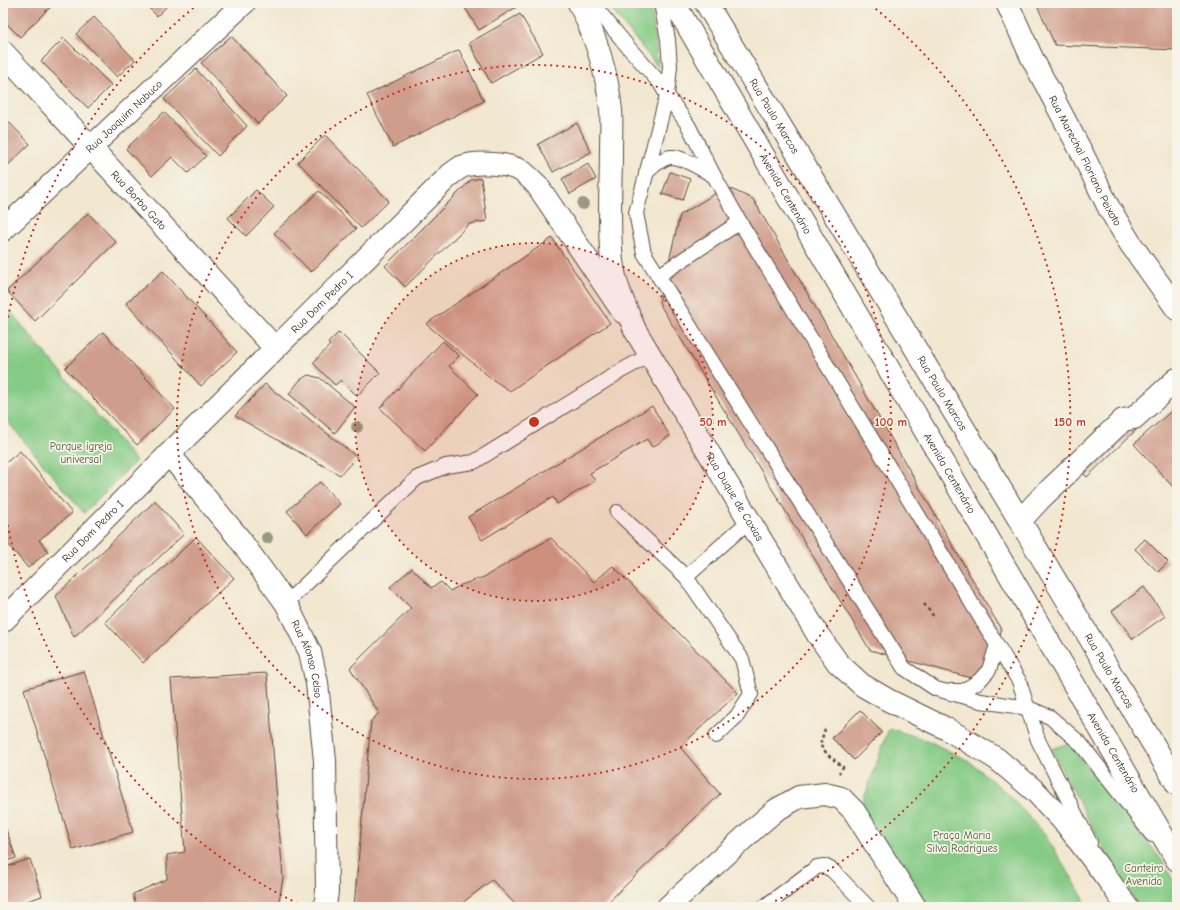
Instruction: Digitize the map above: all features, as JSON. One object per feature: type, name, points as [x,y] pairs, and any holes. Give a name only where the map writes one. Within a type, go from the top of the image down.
[{"type":"street","name":"Rua Joaquim Nabuco","points":[[3,230],[244,3]]},
{"type":"street","points":[[579,3],[587,19],[600,54],[607,80],[611,111],[610,203],[612,262],[618,288],[636,330]]},
{"type":"street","name":"Avenida Centenário","points":[[674,3],[1177,860]]},
{"type":"street","name":"Rua Paulo Marcos","points":[[706,3],[1020,521],[1177,784]]},
{"type":"street","name":"Rua Marechal Floriano Peixoto","points":[[1007,3],[1032,58],[1082,152],[1109,208],[1130,243],[1177,309]]},
{"type":"street","name":"Rua Borba Gato","points":[[3,52],[275,348]]},
{"type":"street","name":"Rua Dom Pedro I","points":[[3,621],[275,348],[451,174],[462,167],[483,163],[510,167],[523,172],[537,186],[636,330]]},
{"type":"street","name":"Rua Duque de Caxias","points":[[636,330],[818,635],[838,662],[862,685],[888,700],[947,729],[997,759],[1035,791],[1066,824],[1109,881]]},
{"type":"street","points":[[1020,521],[1040,499],[1123,420],[1134,418],[1177,379]]},
{"type":"street","name":"Rua Afonso Celso","points":[[169,454],[238,537],[286,603],[310,652],[317,683],[325,761],[327,891],[325,907]]},
{"type":"street","points":[[668,907],[776,810],[799,797],[825,794],[841,798],[854,811],[915,907]]},
{"type":"street","points":[[1109,881],[1126,907]]},
{"type":"lane","points":[[592,3],[660,83],[688,125],[740,222],[1019,681],[1038,740],[1109,881]]},
{"type":"lane","points":[[660,3],[668,40],[669,60],[667,95],[636,213],[644,253],[904,668],[936,689],[981,701],[1028,708],[1050,717],[1080,743],[1177,867]]},
{"type":"lane","points":[[646,173],[658,163],[669,158],[680,158],[714,176]]},
{"type":"lane","points":[[658,276],[740,222]]},
{"type":"lane","points":[[286,603],[417,478],[446,466],[474,462],[621,371],[650,355]]},
{"type":"lane","points":[[617,512],[686,578],[742,659],[751,694],[737,716],[716,736]]},
{"type":"lane","points":[[686,578],[750,520]]},
{"type":"lane","points":[[948,691],[963,691],[979,681],[989,670],[997,645]]},
{"type":"lane","points":[[764,907],[817,867],[824,866],[832,870],[868,907]]},
{"type":"path","points":[[924,604],[935,618]]},
{"type":"path","points":[[825,729],[820,745],[828,756],[843,767],[825,794]]},
{"type":"green space","points":[[606,3],[651,3],[658,67]]},
{"type":"green space","name":"Parque igreja universal","points":[[3,303],[136,461],[84,513],[3,416]]},
{"type":"green space","name":"Praça Maria Silva Rodrigues","points":[[889,728],[929,741],[969,761],[1010,796],[1045,835],[1088,907],[926,907],[861,807]]},
{"type":"green space","name":"Canteiro Avenida","points":[[1069,743],[1161,859],[1177,887],[1177,907],[1139,907],[1115,870],[1051,749]]},
{"type":"building","points":[[3,3],[54,3],[20,37],[3,20]]},
{"type":"building","points":[[144,3],[170,3],[157,16]]},
{"type":"building","points":[[462,3],[523,3],[479,30]]},
{"type":"building","points":[[1036,3],[1177,3],[1177,50],[1055,45]]},
{"type":"building","points":[[520,14],[543,53],[491,83],[469,43]]},
{"type":"building","points":[[94,17],[135,60],[117,77],[76,34]]},
{"type":"building","points":[[231,36],[287,96],[258,124],[201,63]]},
{"type":"building","points":[[64,38],[111,85],[88,108],[41,61]]},
{"type":"building","points":[[459,50],[484,101],[393,147],[367,95]]},
{"type":"building","points":[[196,69],[247,126],[218,156],[164,99]]},
{"type":"building","points":[[164,112],[206,156],[188,173],[172,157],[152,176],[126,149]]},
{"type":"building","points":[[3,116],[30,144],[3,170]]},
{"type":"building","points":[[577,123],[591,152],[553,172],[538,144]]},
{"type":"building","points":[[325,135],[389,201],[361,228],[298,162]]},
{"type":"building","points":[[588,164],[596,179],[570,194],[562,179]]},
{"type":"building","points":[[670,172],[690,179],[683,200],[662,194]]},
{"type":"building","points":[[481,178],[487,221],[469,224],[405,287],[385,266],[471,180]]},
{"type":"building","points":[[726,187],[753,199],[1001,629],[997,659],[971,678],[870,650],[659,303],[680,215]]},
{"type":"building","points":[[256,190],[274,207],[246,236],[228,218]]},
{"type":"building","points":[[319,191],[356,229],[311,272],[274,233]]},
{"type":"building","points":[[88,213],[116,242],[35,321],[7,291]]},
{"type":"building","points":[[552,238],[610,323],[510,391],[492,379],[426,324]]},
{"type":"building","points":[[163,271],[237,352],[201,386],[126,303]]},
{"type":"building","points":[[103,332],[175,409],[137,445],[65,368]]},
{"type":"building","points":[[339,332],[380,373],[357,396],[341,380],[335,385],[313,363],[330,345],[328,343]]},
{"type":"building","points":[[443,341],[459,356],[449,366],[478,394],[425,451],[380,408]]},
{"type":"building","points":[[308,375],[320,378],[355,407],[335,433],[289,394],[300,380]]},
{"type":"building","points":[[265,384],[357,457],[340,475],[235,416]]},
{"type":"building","points":[[652,406],[670,436],[652,447],[647,439],[590,473],[595,481],[557,504],[553,497],[482,540],[468,517]]},
{"type":"building","points":[[1177,406],[1177,485],[1174,488],[1134,444]]},
{"type":"building","points":[[1122,414],[1136,430],[1087,477],[1072,462]]},
{"type":"building","points":[[20,451],[72,513],[39,540],[48,551],[28,568],[3,538],[3,465]]},
{"type":"building","points":[[320,482],[340,504],[307,534],[287,511]]},
{"type":"building","points":[[155,501],[184,534],[74,637],[56,596]]},
{"type":"building","points":[[196,537],[234,578],[143,663],[105,622]]},
{"type":"building","points":[[551,538],[594,582],[613,566],[738,693],[680,747],[720,794],[603,907],[518,907],[492,880],[457,907],[354,907],[371,721],[379,713],[350,668],[411,608],[390,587],[412,568],[431,588],[441,582],[450,591],[461,585],[484,577]]},
{"type":"building","points":[[1145,539],[1168,562],[1158,572],[1135,549]]},
{"type":"building","points":[[1144,587],[1165,616],[1133,639],[1112,611]]},
{"type":"building","points":[[84,671],[133,832],[73,850],[24,689]]},
{"type":"building","points":[[267,673],[283,878],[278,907],[136,907],[133,894],[167,879],[167,855],[185,852],[171,679]]},
{"type":"building","points":[[860,710],[882,732],[854,760],[832,738]]},
{"type":"building","points":[[3,821],[16,858],[3,862]]},
{"type":"building","points":[[30,859],[42,896],[10,907],[3,907],[3,868]]}]
